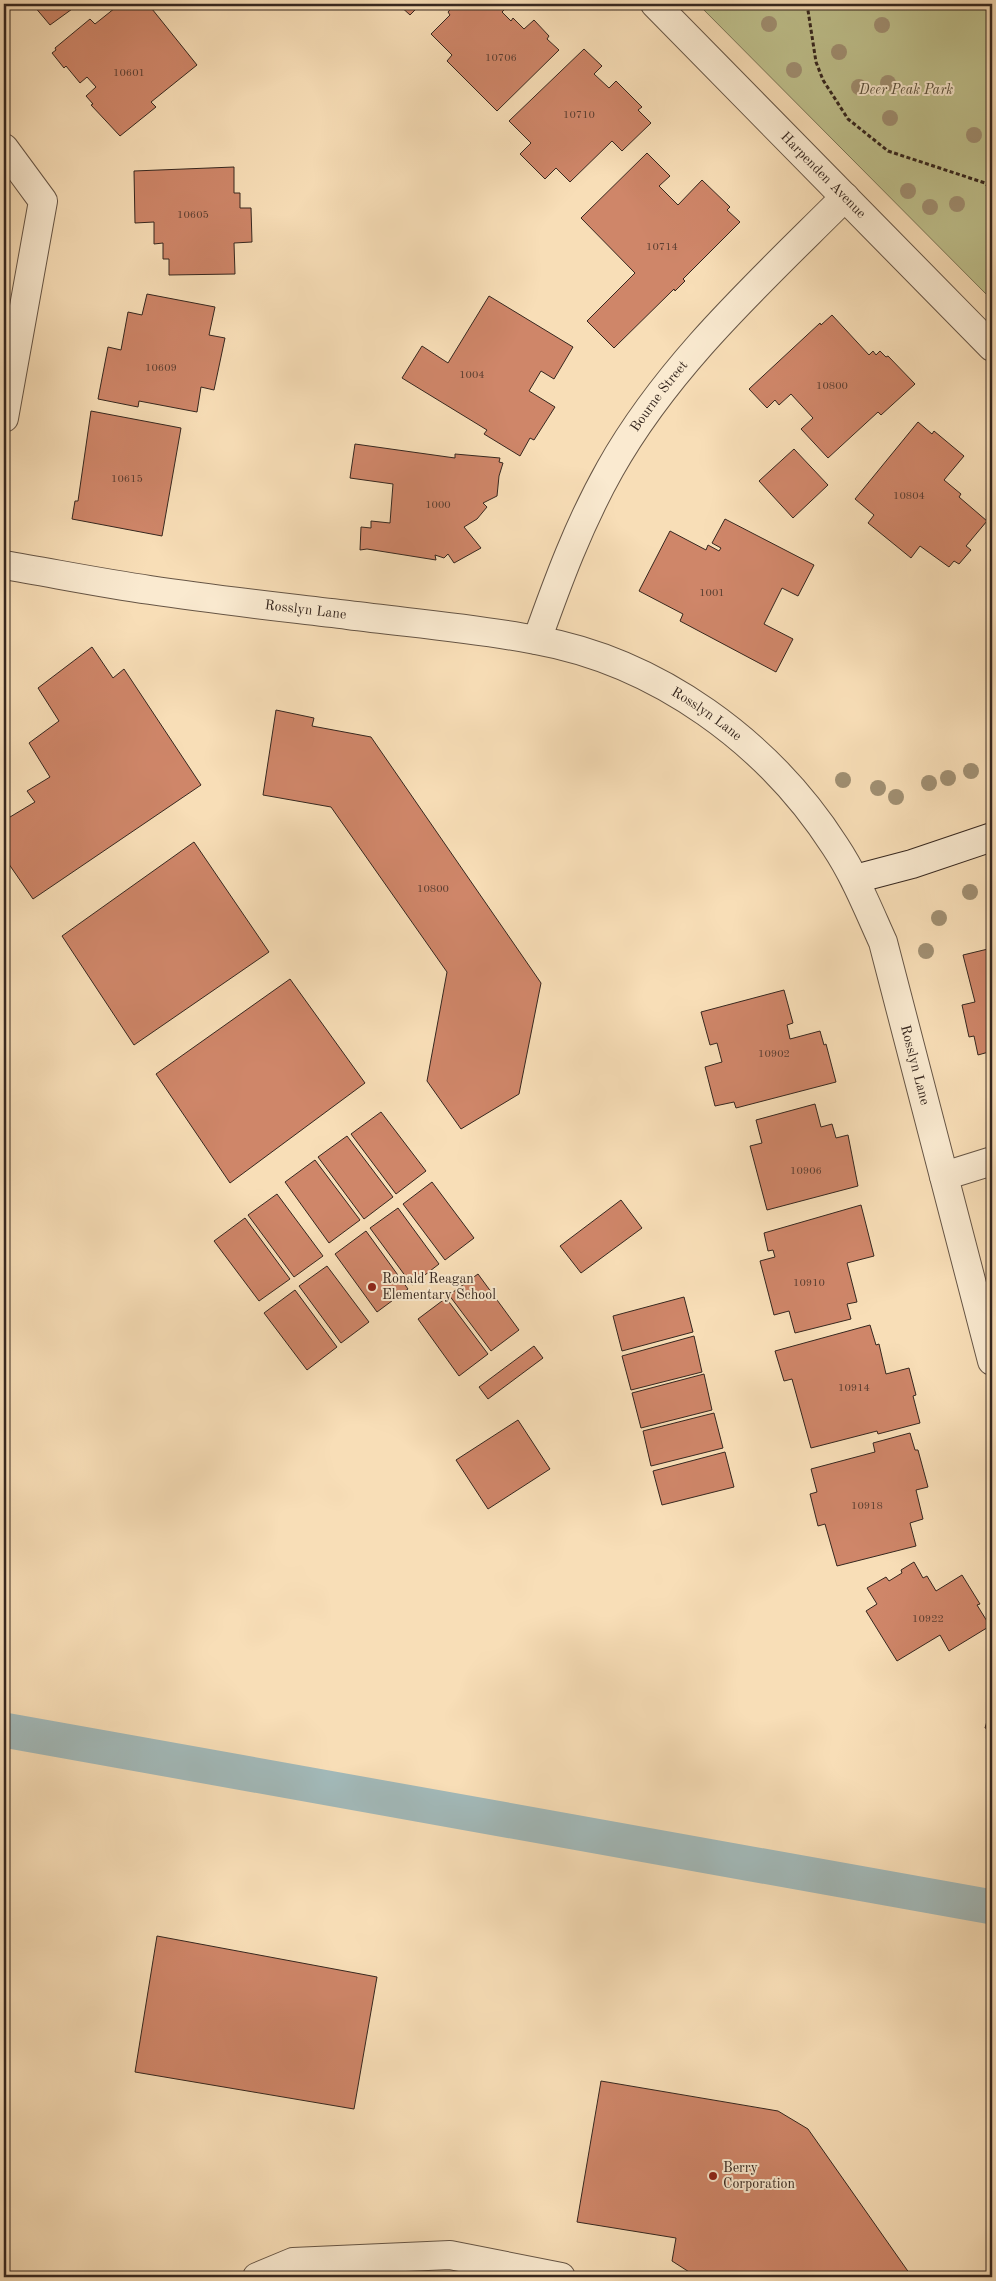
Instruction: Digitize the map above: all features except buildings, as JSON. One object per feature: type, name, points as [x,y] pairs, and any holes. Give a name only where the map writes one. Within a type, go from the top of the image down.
[{"type":"street","name":"Harpenden Avenue","points":[[654,4],[992,347]]},
{"type":"street","points":[[4,148],[43,201],[4,418]]},
{"type":"street","name":"Bourne Street","points":[[537,640],[573,540],[610,468],[654,401],[704,338],[845,197]]},
{"type":"street","name":"Rosslyn Lane","points":[[4,565],[150,590],[537,640],[599,657],[659,683],[714,717],[764,758],[802,800],[836,846],[855,879],[882,942],[992,1361]]},
{"type":"street","points":[[855,879],[912,864],[992,837]]},
{"type":"street","points":[[944,1176],[992,1162]]},
{"type":"street","points":[[257,2277],[293,2262],[450,2255],[561,2277]]},
{"type":"path","points":[[807,4],[816,62],[823,80],[848,119],[888,151],[985,183],[992,190]]},
{"type":"green space","name":"Deer Peak Park","points":[[698,4],[992,4],[992,300]]},
{"type":"waterway","points":[[4,1730],[992,1907]]},
{"type":"place","name":"Ronald Reagan Elementary School","points":[[372,1287]]},
{"type":"place","name":"Berry Corporation","points":[[713,2176]]}]
